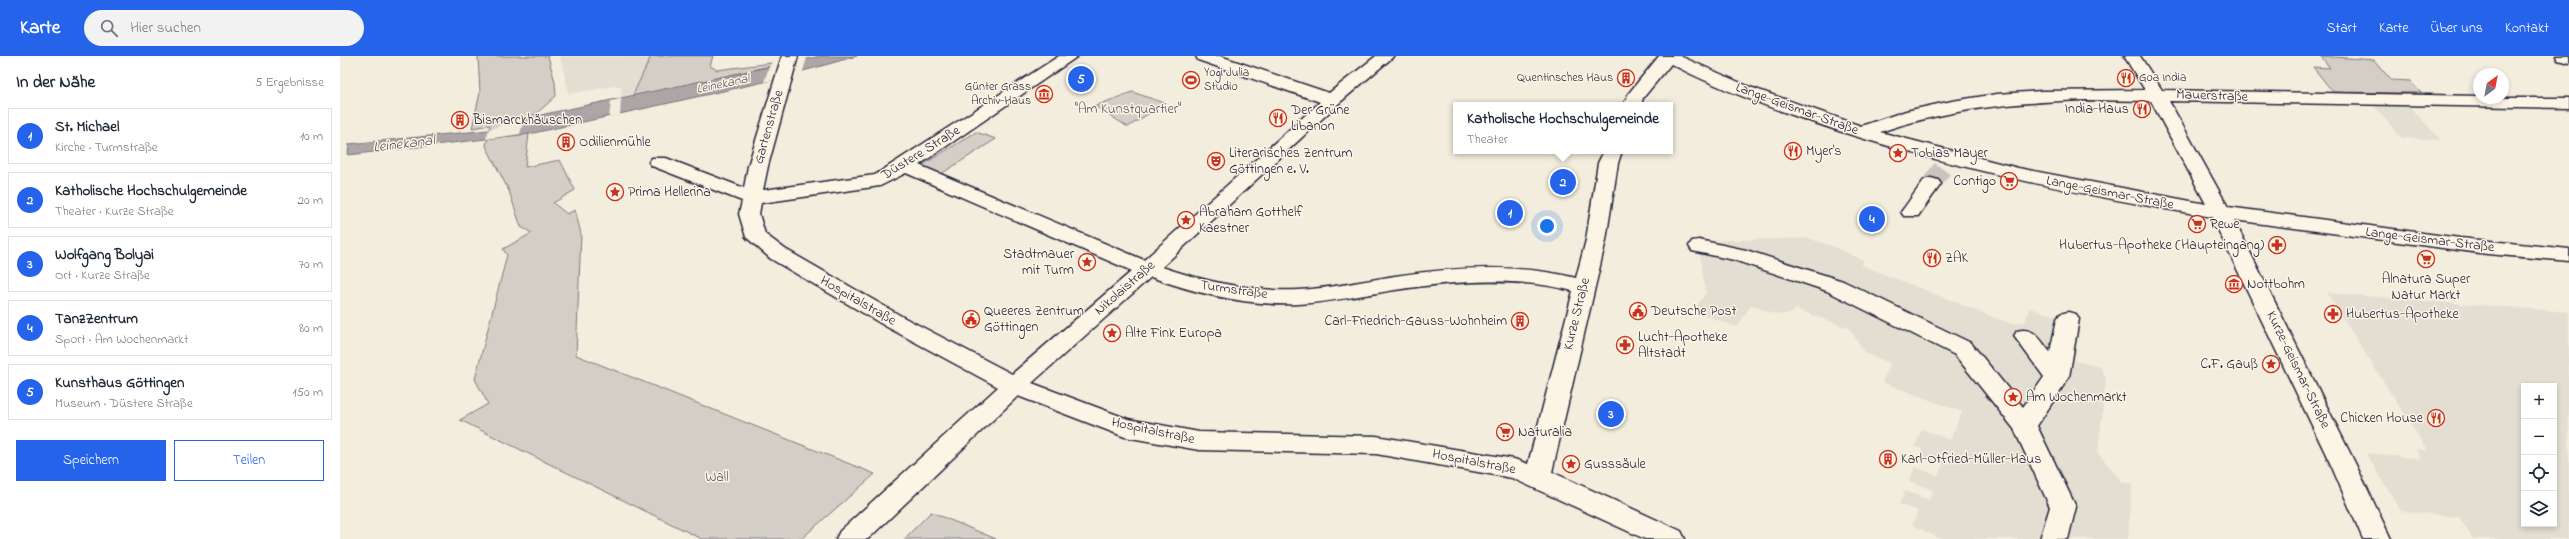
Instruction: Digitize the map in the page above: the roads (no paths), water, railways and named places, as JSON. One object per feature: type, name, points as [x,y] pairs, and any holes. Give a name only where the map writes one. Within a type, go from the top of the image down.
[{"type":"street","name":"Düstere Straße","points":[[752,198],[880,180],[905,166],[1070,56]]},
{"type":"street","points":[[1204,56],[1332,100]]},
{"type":"street","name":"Nikolaistraße","points":[[850,539],[1016,386],[1030,371],[1146,270],[1332,100],[1386,56]]},
{"type":"street","points":[[1633,102],[1635,97],[1668,56]]},
{"type":"street","name":"Lange-Geismar-Straße","points":[[1668,56],[1719,81],[1947,162],[2223,214],[2569,255]]},
{"type":"street","name":"Kurze-Geismar-Straße","points":[[2132,56],[2157,94],[2223,214],[2349,473],[2377,539]]},
{"type":"street","points":[[2564,56],[2569,58]]},
{"type":"street","name":"Gartenstraße","points":[[752,198],[758,166],[790,58]]},
{"type":"street","name":"Mauerstraße","points":[[1860,132],[1916,112],[1989,99],[2031,96],[2157,94],[2569,103]]},
{"type":"street","name":"Kurze Straße","points":[[1538,477],[1583,287],[1596,240],[1608,163],[1612,154]]},
{"type":"street","points":[[659,162],[752,198]]},
{"type":"street","name":"Turmstraße","points":[[905,166],[1146,270],[1219,290],[1285,297],[1326,296],[1450,275],[1541,278],[1567,282],[1583,287]]},
{"type":"street","points":[[1911,212],[1931,184]]},
{"type":"street","name":"Hospitalstraße","points":[[752,198],[749,214],[751,225],[756,237],[764,244],[895,322],[1016,386],[1058,404],[1125,428],[1199,441],[1376,445],[1514,469],[1538,477],[1671,539]]},
{"type":"street","points":[[1700,246],[1739,255],[1835,286],[1963,350],[2024,425],[2063,507],[2054,539]]},
{"type":"street","points":[[2024,425],[2057,377],[2068,319]]},
{"type":"street","points":[[2025,336],[2057,377]]},
{"type":"water","name":"Leinekanal","points":[[821,56],[857,56],[764,82],[529,134],[348,155],[349,144],[489,130],[545,114]]},
{"type":"tunnel","points":[[1931,184],[1945,165]]},
{"type":"place","name":"Quentinsches Haus","points":[[1626,78]]},
{"type":"place","name":"Goa India","points":[[2126,78]]},
{"type":"place","name":"Kunsthaus Göttingen","points":[[1081,79]]},
{"type":"place","name":"Yogi Julia Studio","points":[[1191,80]]},
{"type":"place","name":"Günter Grass Archiv-Haus","points":[[1044,94]]},
{"type":"place","name":"India-Haus","points":[[2142,109]]},
{"type":"place","name":"Der Grüne Libanon","points":[[1278,118]]},
{"type":"place","name":"Bismarckhäuschen","points":[[460,120]]},
{"type":"place","name":"Odilienmühle","points":[[566,142]]},
{"type":"place","name":"Myer's","points":[[1793,151]]},
{"type":"place","name":"Tobias Mayer","points":[[1898,153]]},
{"type":"place","name":"Literarisches Zentrum Göttingen e. V.","points":[[1216,161]]},
{"type":"place","name":"Contigo","points":[[2009,181]]},
{"type":"place","name":"Katholische Hochschulgemeinde","points":[[1563,182]]},
{"type":"place","name":"Prima Hellerina","points":[[615,192]]},
{"type":"place","name":"St. Michael","points":[[1510,213]]},
{"type":"place","name":"TanzZentrum","points":[[1872,219]]},
{"type":"place","name":"Abraham Gotthelf Kaestner","points":[[1186,220]]},
{"type":"place","name":"Rewe","points":[[2197,224]]},
{"type":"place","name":"Hubertus-Apotheke (Haupteingang)","points":[[2277,245]]},
{"type":"place","name":"ZAK","points":[[1932,258]]},
{"type":"place","name":"Alnatura Super Natur Markt","points":[[2426,259]]},
{"type":"place","name":"Stadtmauer mit Turm","points":[[1087,262]]},
{"type":"place","name":"Nottbohm","points":[[2234,284]]},
{"type":"place","name":"Deutsche Post","points":[[1638,311]]},
{"type":"place","name":"Hubertus-Apotheke","points":[[2333,314]]},
{"type":"place","name":"Queeres Zentrum Göttingen","points":[[971,319]]},
{"type":"place","name":"Carl-Friedrich-Gauss-Wohnheim","points":[[1520,321]]},
{"type":"place","name":"Alte Fink Europa","points":[[1112,333]]},
{"type":"place","name":"Lucht-Apotheke Altstadt","points":[[1625,345]]},
{"type":"place","name":"C.F. Gauß","points":[[2271,364]]},
{"type":"place","name":"Am Wochenmarkt","points":[[2013,397]]},
{"type":"place","name":"Wolfgang Bolyai","points":[[1611,414]]},
{"type":"place","name":"Chicken House","points":[[2436,418]]},
{"type":"place","name":"Naturalia","points":[[1505,432]]},
{"type":"place","name":"Karl-Otfried-Müller-Haus","points":[[1888,459]]},
{"type":"place","name":"Gusssäule","points":[[1571,464]]},
{"type":"park label","name":"\"Am Kunstquartier\"","points":[[1128,109]]},
{"type":"park label","name":"Wall","points":[[717,477]]}]
